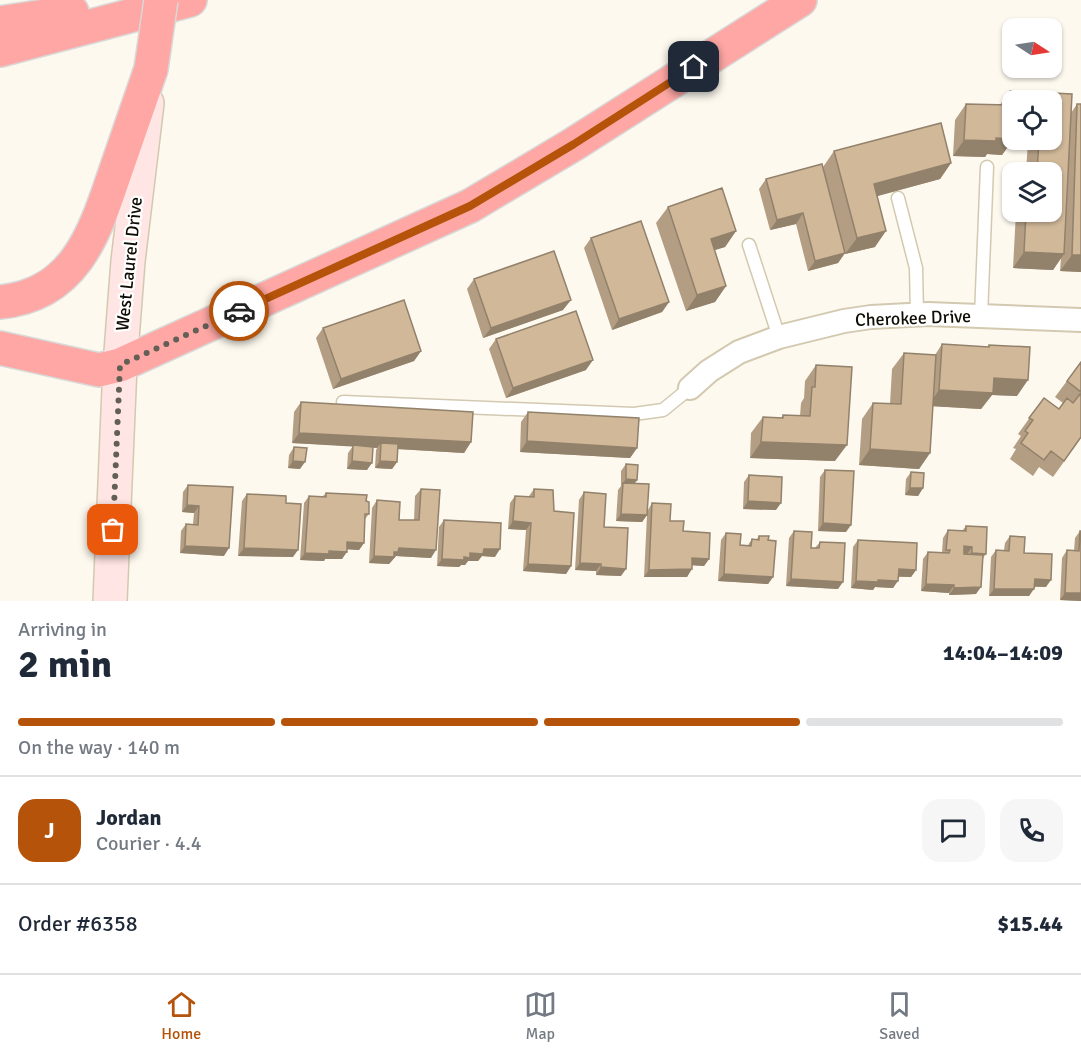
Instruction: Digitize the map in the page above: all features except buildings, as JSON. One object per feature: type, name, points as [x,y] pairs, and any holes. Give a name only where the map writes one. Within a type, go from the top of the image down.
[{"type":"highway","points":[[0,23],[158,0]]},
{"type":"highway","name":"West Laurel Drive","points":[[151,69],[158,0]]},
{"type":"highway","points":[[0,50],[190,0]]},
{"type":"highway","points":[[0,348],[99,370],[120,365],[470,206],[574,144],[800,0]]},
{"type":"highway","points":[[0,302],[14,301],[52,285],[68,271],[87,245],[104,205],[151,69]]},
{"type":"main road","name":"West Laurel Drive","points":[[110,601],[120,365],[128,261],[151,69]]},
{"type":"street","name":"Cherokee Drive","points":[[690,388],[721,362],[739,352],[779,337],[844,321],[917,314],[1081,320]]},
{"type":"street","points":[[110,601],[116,601]]},
{"type":"lane","points":[[981,316],[987,167]]},
{"type":"lane","points":[[898,198],[916,268],[917,314]]},
{"type":"lane","points":[[749,245],[779,337]]},
{"type":"lane","points":[[343,402],[634,414],[663,410],[690,388]]},
{"type":"way so far","points":[[113,530],[120,365],[239,311]]},
{"type":"route","points":[[239,311],[470,206],[574,144],[694,67]]}]
